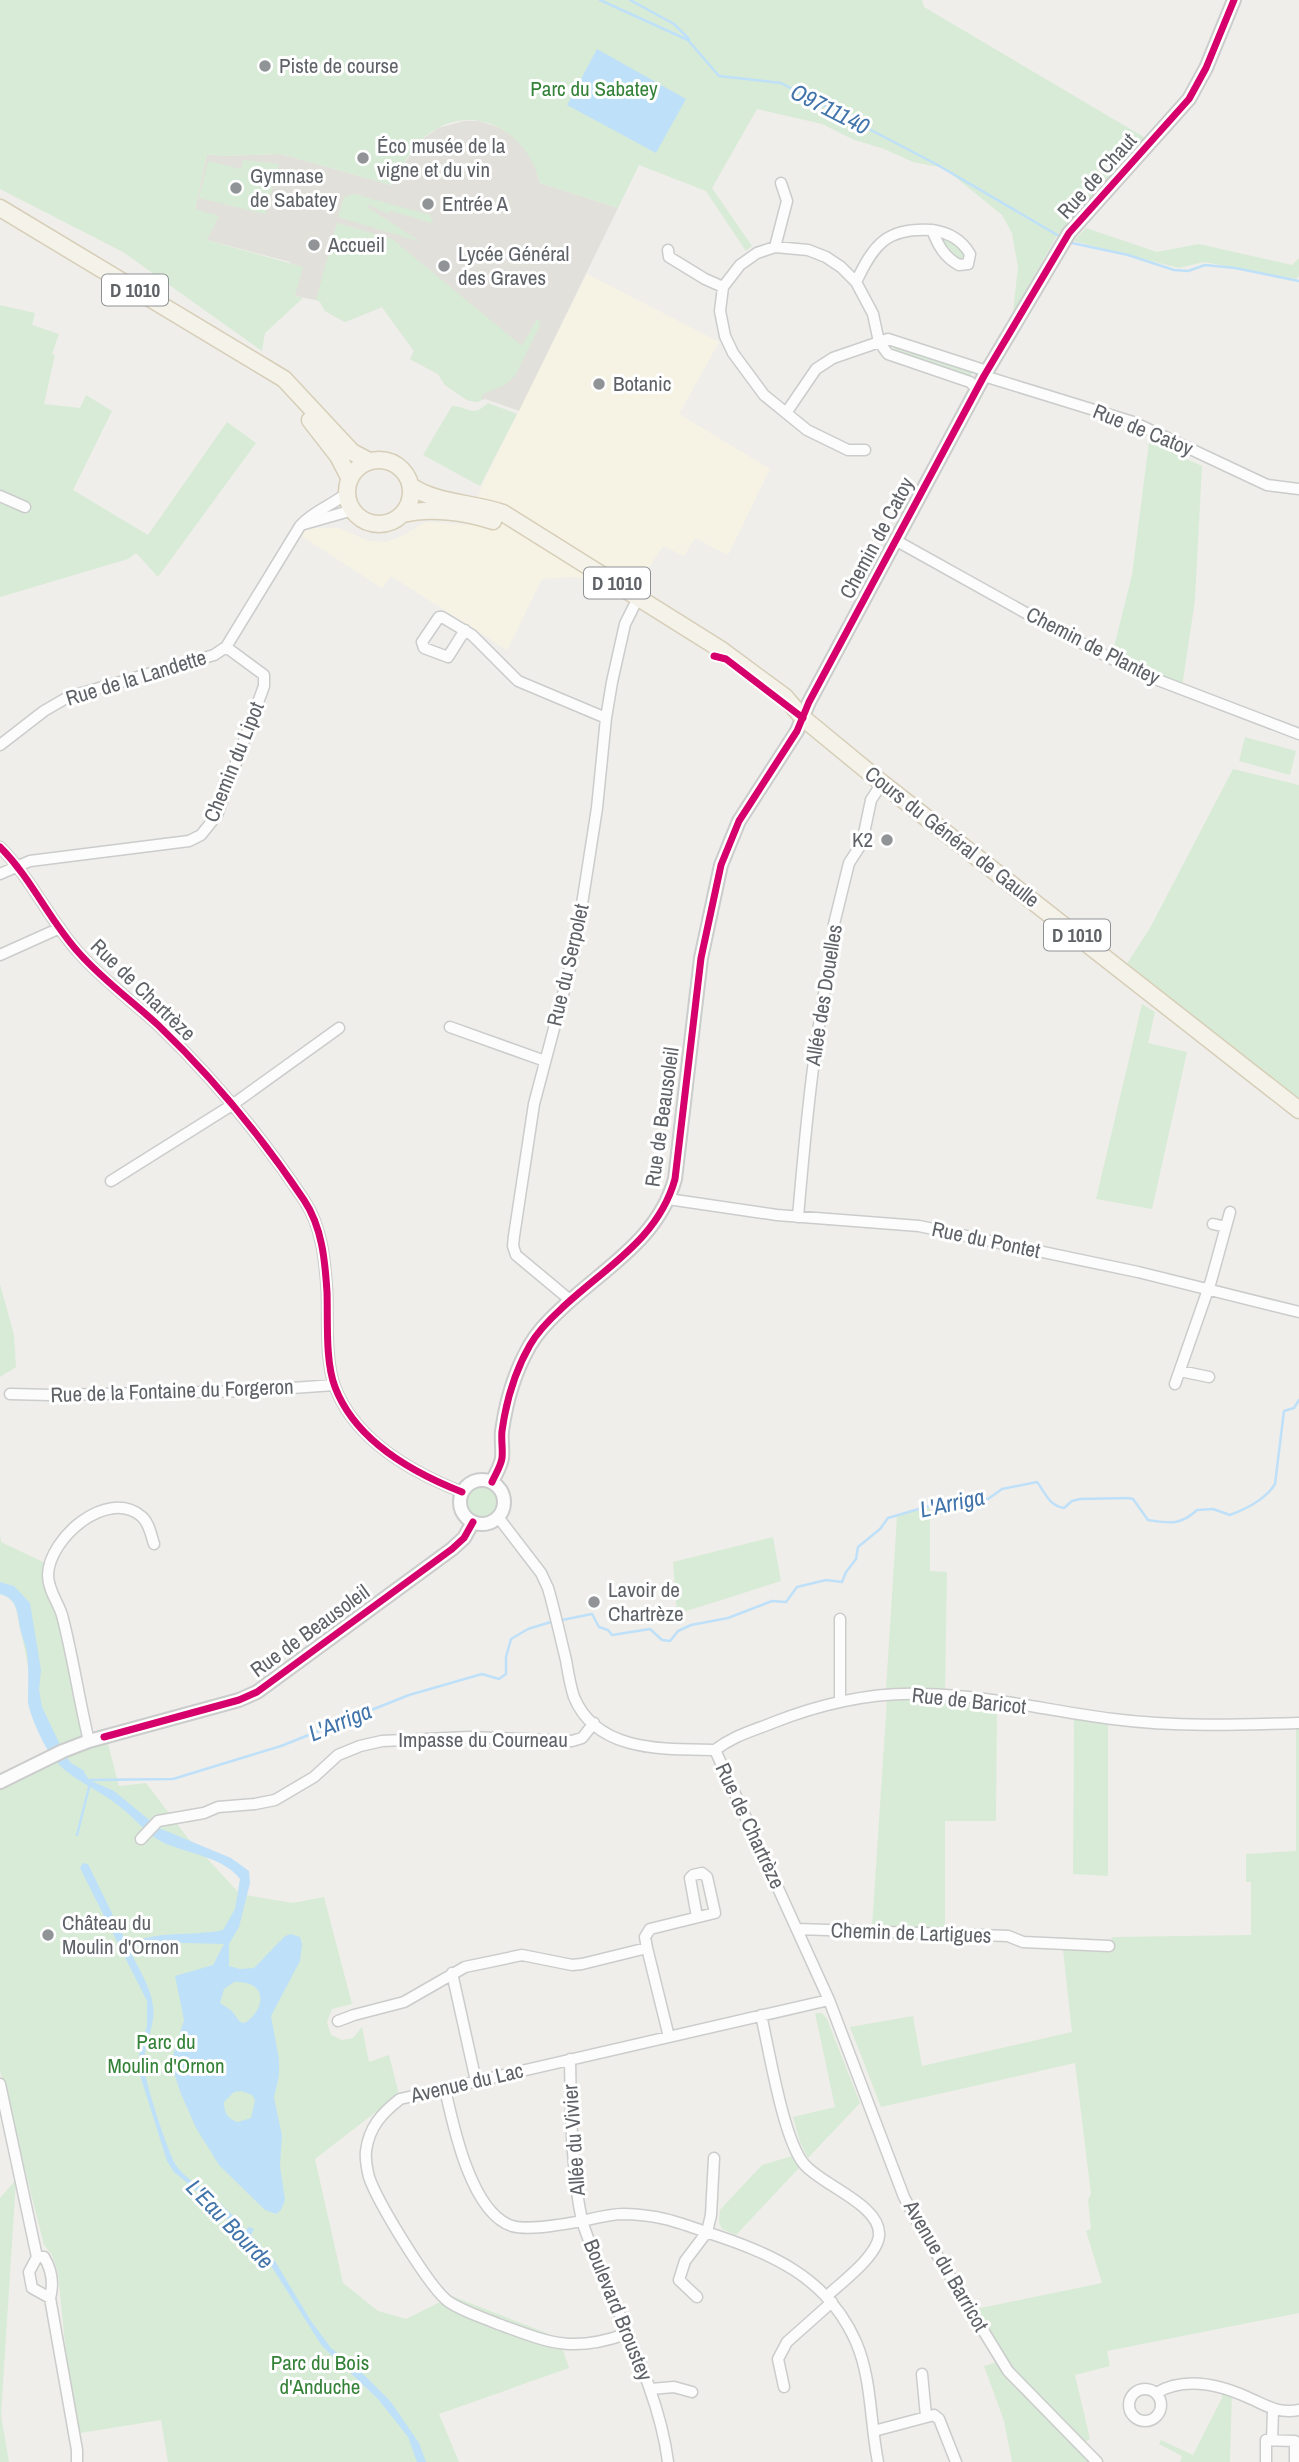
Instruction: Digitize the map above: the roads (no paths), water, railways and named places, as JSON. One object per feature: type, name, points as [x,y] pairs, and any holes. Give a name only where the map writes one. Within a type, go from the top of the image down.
[{"type":"main road","name":"D 1010","points":[[0,208],[270,371],[295,389],[352,452],[369,461]]},
{"type":"main road","name":"D 1010","points":[[270,371],[338,456],[349,486]]},
{"type":"main road","points":[[384,460],[398,466],[411,486],[408,506],[402,514],[386,523],[367,522],[353,510],[349,486],[355,471],[369,461],[384,460]]},
{"type":"main road","name":"Cours du Général de Gaulle","points":[[411,486],[425,495],[503,513],[630,598],[789,712],[803,718]]},
{"type":"main road","name":"Cours du Général de Gaulle","points":[[402,514],[421,510],[481,517],[500,523],[720,649],[785,698],[803,718],[882,782],[1299,1110]]},
{"type":"street","name":"Rue de Chaut","points":[[985,374],[1069,233],[1189,99],[1206,68],[1234,0]]},
{"type":"street","points":[[775,247],[787,201],[781,183]]},
{"type":"street","points":[[856,282],[877,245],[897,234],[932,230]]},
{"type":"street","points":[[865,450],[848,450],[807,430],[786,413],[764,395],[744,370],[725,336],[720,311],[723,287],[740,265],[757,253],[775,247],[808,250],[826,257],[856,282],[873,314],[878,342],[888,354],[970,382],[977,389]]},
{"type":"street","points":[[668,250],[669,257],[723,287]]},
{"type":"street","name":"Rue de Catoy","points":[[878,342],[894,339],[985,374],[1133,422],[1267,485],[1299,489]]},
{"type":"street","points":[[786,413],[816,369],[833,358],[878,342]]},
{"type":"street","name":"Chemin de Catoy","points":[[803,718],[809,702],[985,374]]},
{"type":"street","name":"Rue de la Landette","points":[[0,745],[44,711],[68,697],[214,655],[226,647],[300,526],[309,515],[349,486]]},
{"type":"street","points":[[0,496],[25,507]]},
{"type":"street","points":[[300,526],[353,510]]},
{"type":"street","name":"Chemin de Plantey","points":[[895,540],[1138,672],[1299,734]]},
{"type":"street","name":"Rue du Serpolet","points":[[570,1300],[522,1261],[513,1246],[534,1104],[575,949],[597,808],[606,718],[630,598]]},
{"type":"street","points":[[465,631],[448,657],[424,649],[422,642],[439,617],[442,617],[465,631],[489,650],[502,667],[518,681],[606,718]]},
{"type":"street","name":"Chemin du Lipot","points":[[19,866],[30,861],[189,841],[201,835],[217,815],[264,686],[264,675],[226,647]]},
{"type":"street","name":"Rue de Beausoleil","points":[[492,1482],[501,1463],[502,1432],[509,1399],[521,1363],[537,1333],[570,1300],[636,1245],[657,1219],[668,1199],[675,1179],[701,958],[721,865],[739,821],[803,718]]},
{"type":"street","name":"Allée des Douelles","points":[[798,1217],[814,1053],[835,937],[834,924],[849,863],[862,843],[871,800],[882,782]]},
{"type":"street","name":"Rue de Chartrèze","points":[[0,848],[19,866],[60,928],[98,972],[158,1025],[232,1105],[271,1152],[307,1204],[319,1233],[326,1267],[329,1352],[334,1385],[347,1411],[363,1433],[408,1464],[462,1492]]},
{"type":"street","points":[[0,874],[19,866]]},
{"type":"street","points":[[0,955],[60,928]]},
{"type":"street","points":[[322,1025],[329,1035]]},
{"type":"street","points":[[111,1181],[232,1105],[340,1028]]},
{"type":"street","points":[[454,1033],[545,1062]]},
{"type":"street","name":"Rue du Pontet","points":[[668,1199],[741,1211],[919,1226],[1138,1272],[1299,1311]]},
{"type":"street","points":[[1175,1384],[1211,1282],[1230,1212]]},
{"type":"street","points":[[1213,1224],[1226,1227]]},
{"type":"street","points":[[1180,1371],[1209,1377]]},
{"type":"street","name":"Rue de la Fontaine du Forgeron","points":[[10,1394],[248,1391],[334,1385]]},
{"type":"street","points":[[478,1480],[492,1482],[502,1493],[504,1500],[498,1517],[487,1524],[472,1522],[459,1504],[462,1492],[478,1480]]},
{"type":"street","points":[[89,1741],[61,1614],[50,1588],[49,1568],[60,1544],[74,1526],[90,1515],[104,1511],[121,1510],[139,1514],[146,1523],[154,1544]]},
{"type":"street","name":"Rue de Chartrèze","points":[[498,1517],[544,1580],[556,1616],[573,1694],[578,1705],[594,1723],[619,1740],[640,1746],[715,1750],[829,2000]]},
{"type":"street","name":"Rue de Beausoleil","points":[[0,1782],[89,1741],[239,1700],[257,1692],[452,1549],[464,1538],[472,1522]]},
{"type":"street","points":[[840,1619],[840,1702]]},
{"type":"street","name":"Rue de Baricot","points":[[715,1750],[729,1739],[790,1716],[840,1702],[894,1695],[923,1694],[1163,1724],[1299,1723]]},
{"type":"street","name":"Impasse du Courneau","points":[[141,1839],[158,1821],[218,1807],[275,1800],[314,1777],[338,1755],[359,1746],[382,1741],[469,1737],[572,1741],[582,1738],[594,1723]]},
{"type":"street","points":[[669,2037],[645,1937],[650,1928],[697,1917]]},
{"type":"street","name":"Chemin de Lartigues","points":[[797,1929],[1008,1936],[1023,1942],[1109,1946]]},
{"type":"street","points":[[338,2021],[404,2002],[464,1967],[522,1955],[572,1965],[582,1964],[647,1948]]},
{"type":"street","points":[[452,1973],[477,2081]]},
{"type":"street","name":"Avenue du Lac","points":[[626,2334],[578,2345],[555,2344],[457,2307],[439,2294],[375,2190],[365,2161],[374,2124],[383,2112],[400,2099],[829,2000]]},
{"type":"street","name":"Avenue du Barricot","points":[[829,2000],[904,2197],[920,2227],[1008,2371],[1097,2462]]},
{"type":"street","points":[[761,2015],[792,2143],[803,2164],[869,2212],[877,2223],[879,2236],[873,2252],[787,2342],[778,2359],[783,2387]]},
{"type":"street","name":"Allée du Vivier","points":[[570,2059],[571,2133],[576,2191],[582,2221]]},
{"type":"street","points":[[0,2084],[37,2257],[29,2272],[32,2288],[50,2298]]},
{"type":"street","points":[[445,2089],[471,2178],[492,2213],[514,2227],[582,2221]]},
{"type":"street","points":[[697,2297],[679,2280],[685,2261],[707,2232],[711,2215],[714,2158]]},
{"type":"street","name":"Boulevard Broustey","points":[[668,2462],[651,2389],[607,2289],[582,2221],[621,2214],[664,2217],[727,2238],[781,2261],[807,2278],[830,2299],[855,2339],[862,2357],[878,2462]]},
{"type":"street","points":[[37,2257],[44,2257],[50,2267],[53,2283],[50,2298],[77,2462]]},
{"type":"street","points":[[922,2374],[926,2416]]},
{"type":"street","points":[[1156,2393],[1177,2384],[1208,2385],[1246,2396],[1273,2410],[1299,2410]]},
{"type":"street","points":[[651,2389],[674,2387],[692,2392]]},
{"type":"street","points":[[1272,2440],[1273,2410]]},
{"type":"street","points":[[874,2431],[934,2415],[939,2419],[956,2462]]},
{"type":"street","points":[[1266,2462],[1266,2440],[1295,2441],[1295,2462]]},
{"type":"water","points":[[597,49],[686,99],[656,153],[567,105]]},
{"type":"water","points":[[0,1582],[14,1586],[30,1603],[41,1670],[39,1690],[42,1707],[71,1763],[83,1770],[89,1780],[114,1791],[159,1828],[231,1858],[249,1871],[250,1883],[239,1927],[229,1944],[229,1966],[240,1969],[254,1968],[285,1936],[291,1934],[300,1937],[300,1961],[271,2016],[279,2059],[274,2098],[282,2135],[280,2166],[285,2200],[281,2210],[276,2214],[265,2210],[219,2165],[196,2128],[175,2076],[173,2056],[184,2020],[175,1976],[213,1965],[224,1944],[142,1942],[131,1953],[147,1985],[153,2006],[153,2020],[144,2063],[147,2083],[176,2165],[246,2230],[249,2227],[254,2229],[251,2235],[275,2261],[311,2321],[331,2348],[360,2371],[391,2402],[419,2443],[426,2462],[417,2462],[408,2437],[378,2399],[322,2346],[268,2261],[214,2205],[174,2172],[167,2161],[139,2072],[139,2055],[147,2026],[147,2001],[80,1868],[83,1863],[88,1864],[128,1946],[149,1937],[223,1930],[235,1909],[240,1879],[215,1861],[158,1840],[119,1806],[74,1777],[58,1763],[40,1737],[29,1707],[27,1653],[16,1607],[10,1599],[0,1594]],"holes":[[[234,1982],[252,1985],[260,1996],[257,2010],[245,2023],[240,2022],[232,2011],[220,2003],[224,1989]],[[242,2091],[252,2095],[255,2100],[251,2118],[238,2122],[227,2115],[224,2102],[234,2092]]]},
{"type":"waterway","name":"O9711140","points":[[600,0],[688,40],[719,76],[781,83],[936,164],[1059,236]]},
{"type":"waterway","points":[[630,0],[674,24],[689,39]]},
{"type":"waterway","name":"O9711140","points":[[1072,243],[1128,255],[1174,270],[1188,271],[1205,265],[1299,281]]},
{"type":"waterway","name":"L'Arriga","points":[[562,1620],[592,1614],[599,1627],[608,1630],[612,1635],[650,1629],[662,1640],[670,1641],[678,1631],[691,1625],[728,1618],[772,1601],[786,1602],[797,1587],[826,1580],[842,1582],[856,1559],[858,1547],[880,1529],[888,1518],[946,1501],[970,1497],[988,1499],[1002,1489],[1037,1482],[1051,1502],[1064,1508],[1072,1501],[1080,1499],[1128,1498],[1133,1499],[1148,1520],[1180,1521],[1197,1510],[1213,1509],[1230,1515],[1261,1499],[1275,1484],[1284,1411],[1294,1408],[1299,1400]]},
{"type":"waterway","name":"L'Arriga","points":[[89,1780],[173,1779],[281,1746],[409,1695],[482,1674],[499,1679],[506,1674],[506,1657],[511,1639],[528,1629],[554,1621]]},
{"type":"waterway","points":[[77,1835],[89,1787]]},
{"type":"place","name":"Piste de course","points":[[265,66]]},
{"type":"place","name":"Éco musée de la vigne et du vin","points":[[363,158]]},
{"type":"place","name":"Gymnase de Sabatey","points":[[236,188]]},
{"type":"place","name":"Entrée A","points":[[428,204]]},
{"type":"place","name":"Accueil","points":[[314,245]]},
{"type":"place","name":"Lycée Général des Graves","points":[[444,266]]},
{"type":"place","name":"Botanic","points":[[599,384]]},
{"type":"place","name":"K2","points":[[887,840]]},
{"type":"place","name":"Lavoir de Chartrèze","points":[[594,1602]]},
{"type":"place","name":"Château du Moulin d'Ornon","points":[[48,1935]]},
{"type":"park label","name":"Parc du Sabatey","points":[[594,89]]},
{"type":"park label","name":"Parc du Moulin d'Ornon","points":[[166,2054]]},
{"type":"park label","name":"Parc du Bois d'Anduche","points":[[320,2375]]},
{"type":"water label","name":"L'Eau Bourde","points":[[230,2224]]}]
